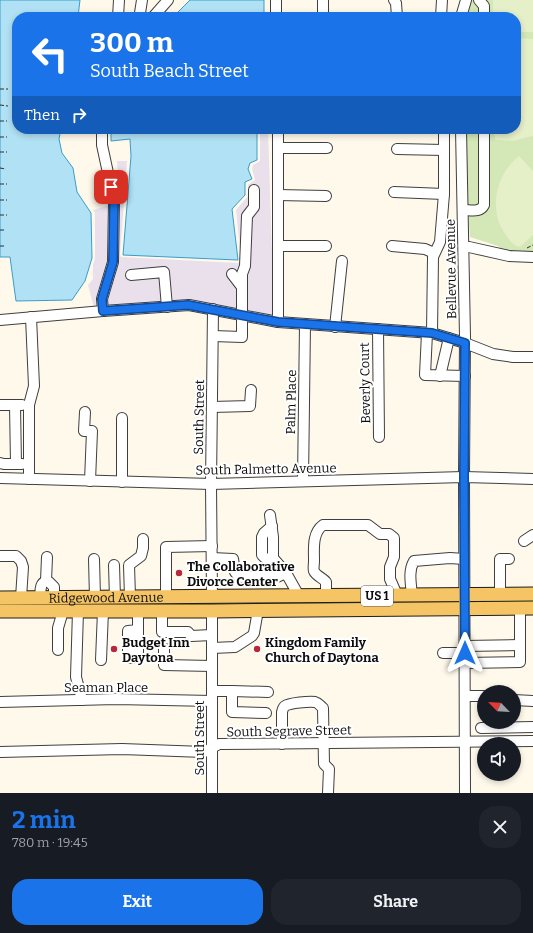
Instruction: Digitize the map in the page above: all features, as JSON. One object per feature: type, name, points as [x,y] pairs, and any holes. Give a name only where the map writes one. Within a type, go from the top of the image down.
[{"type":"main road","name":"US 1","points":[[212,597],[533,594]]},
{"type":"main road","name":"Ridgewood Avenue","points":[[0,598],[212,597]]},
{"type":"main road","points":[[181,611],[205,604],[212,597]]},
{"type":"main road","points":[[212,611],[217,605],[238,597]]},
{"type":"main road","name":"US 1","points":[[212,611],[527,608]]},
{"type":"main road","name":"Ridgewood Avenue","points":[[0,611],[212,611]]},
{"type":"street","points":[[119,12],[120,0]]},
{"type":"street","points":[[140,12],[142,0]]},
{"type":"street","points":[[157,12],[168,0]]},
{"type":"street","points":[[322,12],[323,0]]},
{"type":"street","points":[[394,0],[396,3],[397,12]]},
{"type":"street","points":[[442,0],[442,12]]},
{"type":"street","points":[[462,12],[466,0]]},
{"type":"street","points":[[479,0],[484,6],[484,12]]},
{"type":"street","points":[[276,1],[276,12]]},
{"type":"street","points":[[102,134],[102,145],[114,201],[113,262],[102,299],[103,311]]},
{"type":"street","points":[[278,134],[278,322]]},
{"type":"street","points":[[444,134],[444,194],[440,242],[433,257],[430,333],[425,375],[465,376]]},
{"type":"street","name":"Bellevue Avenue","points":[[461,134],[465,343],[465,793]]},
{"type":"street","points":[[463,210],[478,211],[482,209],[484,205],[484,134]]},
{"type":"street","points":[[278,148],[327,148]]},
{"type":"street","points":[[397,149],[444,150]]},
{"type":"street","points":[[213,336],[242,337],[242,274],[245,266],[247,216],[254,207],[254,190]]},
{"type":"street","points":[[394,192],[444,194]]},
{"type":"street","points":[[278,195],[326,196]]},
{"type":"street","points":[[278,246],[326,246]]},
{"type":"street","points":[[392,246],[425,249],[434,253]]},
{"type":"street","points":[[464,247],[509,256],[533,257]]},
{"type":"street","points":[[335,327],[342,261]]},
{"type":"street","points":[[131,275],[164,272],[166,307]]},
{"type":"street","points":[[232,274],[242,287]]},
{"type":"street","points":[[0,320],[188,305],[278,322],[430,333],[465,343],[493,354],[533,358]]},
{"type":"street","name":"South Street","points":[[212,597],[211,484],[213,309]]},
{"type":"street","points":[[29,479],[29,405],[34,386],[31,317]]},
{"type":"street","name":"Palm Place","points":[[303,481],[305,324]]},
{"type":"street","name":"Beverly Court","points":[[378,329],[379,436]]},
{"type":"street","points":[[440,376],[449,338]]},
{"type":"street","points":[[212,407],[250,406],[251,390]]},
{"type":"street","points":[[0,404],[29,405]]},
{"type":"street","points":[[15,405],[16,464]]},
{"type":"street","points":[[84,412],[84,431],[92,431],[90,481]]},
{"type":"street","points":[[122,418],[122,482]]},
{"type":"street","points":[[0,463],[29,464]]},
{"type":"street","name":"South Palmetto Avenue","points":[[0,478],[211,484],[464,477],[533,479]]},
{"type":"street","points":[[270,515],[273,537],[273,558],[286,573],[299,596]]},
{"type":"street","points":[[326,596],[326,582],[317,576],[314,571],[314,540],[318,528],[323,525],[368,525],[380,534],[389,534],[394,538],[394,557],[390,567],[390,579],[397,595]]},
{"type":"street","points":[[524,541],[533,535]]},
{"type":"street","points":[[130,597],[129,565],[141,556],[143,539]]},
{"type":"street","points":[[166,597],[166,547],[212,546]]},
{"type":"street","points":[[0,556],[16,556],[21,561],[21,598]]},
{"type":"street","points":[[40,598],[41,586],[46,581],[46,557]]},
{"type":"street","points":[[212,558],[233,559],[235,572],[239,577],[277,577],[286,573]]},
{"type":"street","points":[[412,595],[411,567],[414,561],[450,558],[464,559]]},
{"type":"street","points":[[94,559],[95,598]]},
{"type":"street","points":[[500,594],[500,559],[510,559]]},
{"type":"street","points":[[114,565],[115,598]]},
{"type":"street","points":[[46,581],[54,587],[54,598]]},
{"type":"street","points":[[465,654],[520,662],[520,645],[527,608]]},
{"type":"street","points":[[212,648],[235,647],[252,636],[254,633],[258,610]]},
{"type":"street","points":[[58,650],[58,628],[63,611]]},
{"type":"street","points":[[78,611],[76,677],[82,700]]},
{"type":"street","points":[[101,660],[103,611]]},
{"type":"street","points":[[138,611],[138,630]]},
{"type":"street","points":[[162,611],[164,665],[212,666]]},
{"type":"street","name":"South Street","points":[[212,611],[212,793]]},
{"type":"street","points":[[164,639],[188,632],[190,639],[191,636],[212,635]]},
{"type":"street","points":[[443,657],[520,645]]},
{"type":"street","points":[[232,691],[232,712],[266,713]]},
{"type":"street","name":"Seaman Place","points":[[0,702],[212,696],[232,691],[268,692]]},
{"type":"street","points":[[465,696],[477,696]]},
{"type":"street","points":[[521,700],[533,701]]},
{"type":"street","points":[[282,744],[282,715],[283,708],[286,705],[314,702],[323,708],[324,764],[329,769],[328,793]]},
{"type":"street","points":[[521,728],[533,728]]},
{"type":"street","name":"South Segrave Street","points":[[0,752],[122,749],[204,752],[220,744],[533,741]]},
{"type":"path","points":[[0,89],[8,89]]},
{"type":"path","points":[[0,105],[8,106]]},
{"type":"path","points":[[0,121],[7,121]]},
{"type":"path","points":[[0,137],[7,137]]},
{"type":"path","points":[[0,152],[7,152]]},
{"type":"path","points":[[0,168],[6,169]]},
{"type":"path","points":[[0,184],[7,184]]},
{"type":"path","points":[[0,200],[7,200]]},
{"type":"path","points":[[0,215],[7,215]]},
{"type":"path","points":[[0,230],[6,230]]},
{"type":"path","points":[[0,246],[6,246]]},
{"type":"shaded area","points":[[260,134],[268,134],[274,316],[266,316],[217,306],[107,307],[106,300],[118,203],[120,202],[117,161],[127,161],[121,257],[238,263],[241,260],[236,210],[248,196],[248,185],[255,180],[252,169],[253,165],[260,161]],"holes":[[[233,269],[248,288],[242,292],[227,273]]]},
{"type":"shaded area","points":[[110,205],[109,261],[99,307],[94,308],[88,285],[93,279],[93,265],[95,258],[95,213],[93,210]]},
{"type":"green space","points":[[465,0],[533,0],[533,257],[509,256],[498,246],[470,237],[461,134],[521,134],[521,12],[462,12]]},
{"type":"green space","points":[[493,0],[533,0],[533,32],[521,32],[521,12],[493,12]]},
{"type":"green space","points":[[521,38],[533,39],[533,136],[512,141],[495,140],[494,134],[521,134]]},
{"type":"green space","points":[[519,156],[533,171],[533,235],[520,247],[516,246],[511,241],[500,225],[496,204],[497,194],[504,173]]},
{"type":"water","points":[[0,0],[80,0],[79,12],[12,12],[12,134],[60,134],[59,139],[62,153],[73,168],[77,192],[91,213],[92,258],[85,281],[72,300],[16,301],[10,257],[0,257]]},
{"type":"water","points":[[190,0],[264,0],[264,12],[178,12]]},
{"type":"water","points":[[111,134],[257,134],[257,160],[250,163],[248,169],[252,179],[245,182],[245,195],[232,209],[238,260],[123,255],[131,156],[130,139],[111,141]]},
{"type":"place","name":"The Collaborative Divorce Center","points":[[179,573]]},
{"type":"place","name":"Budget Inn Daytona","points":[[114,649]]},
{"type":"place","name":"Kingdom Family Church of Daytona","points":[[257,649]]},
{"type":"route","points":[[111,187],[114,201],[113,262],[102,299],[103,311],[188,305],[278,322],[432,333],[465,343],[465,653]]}]
